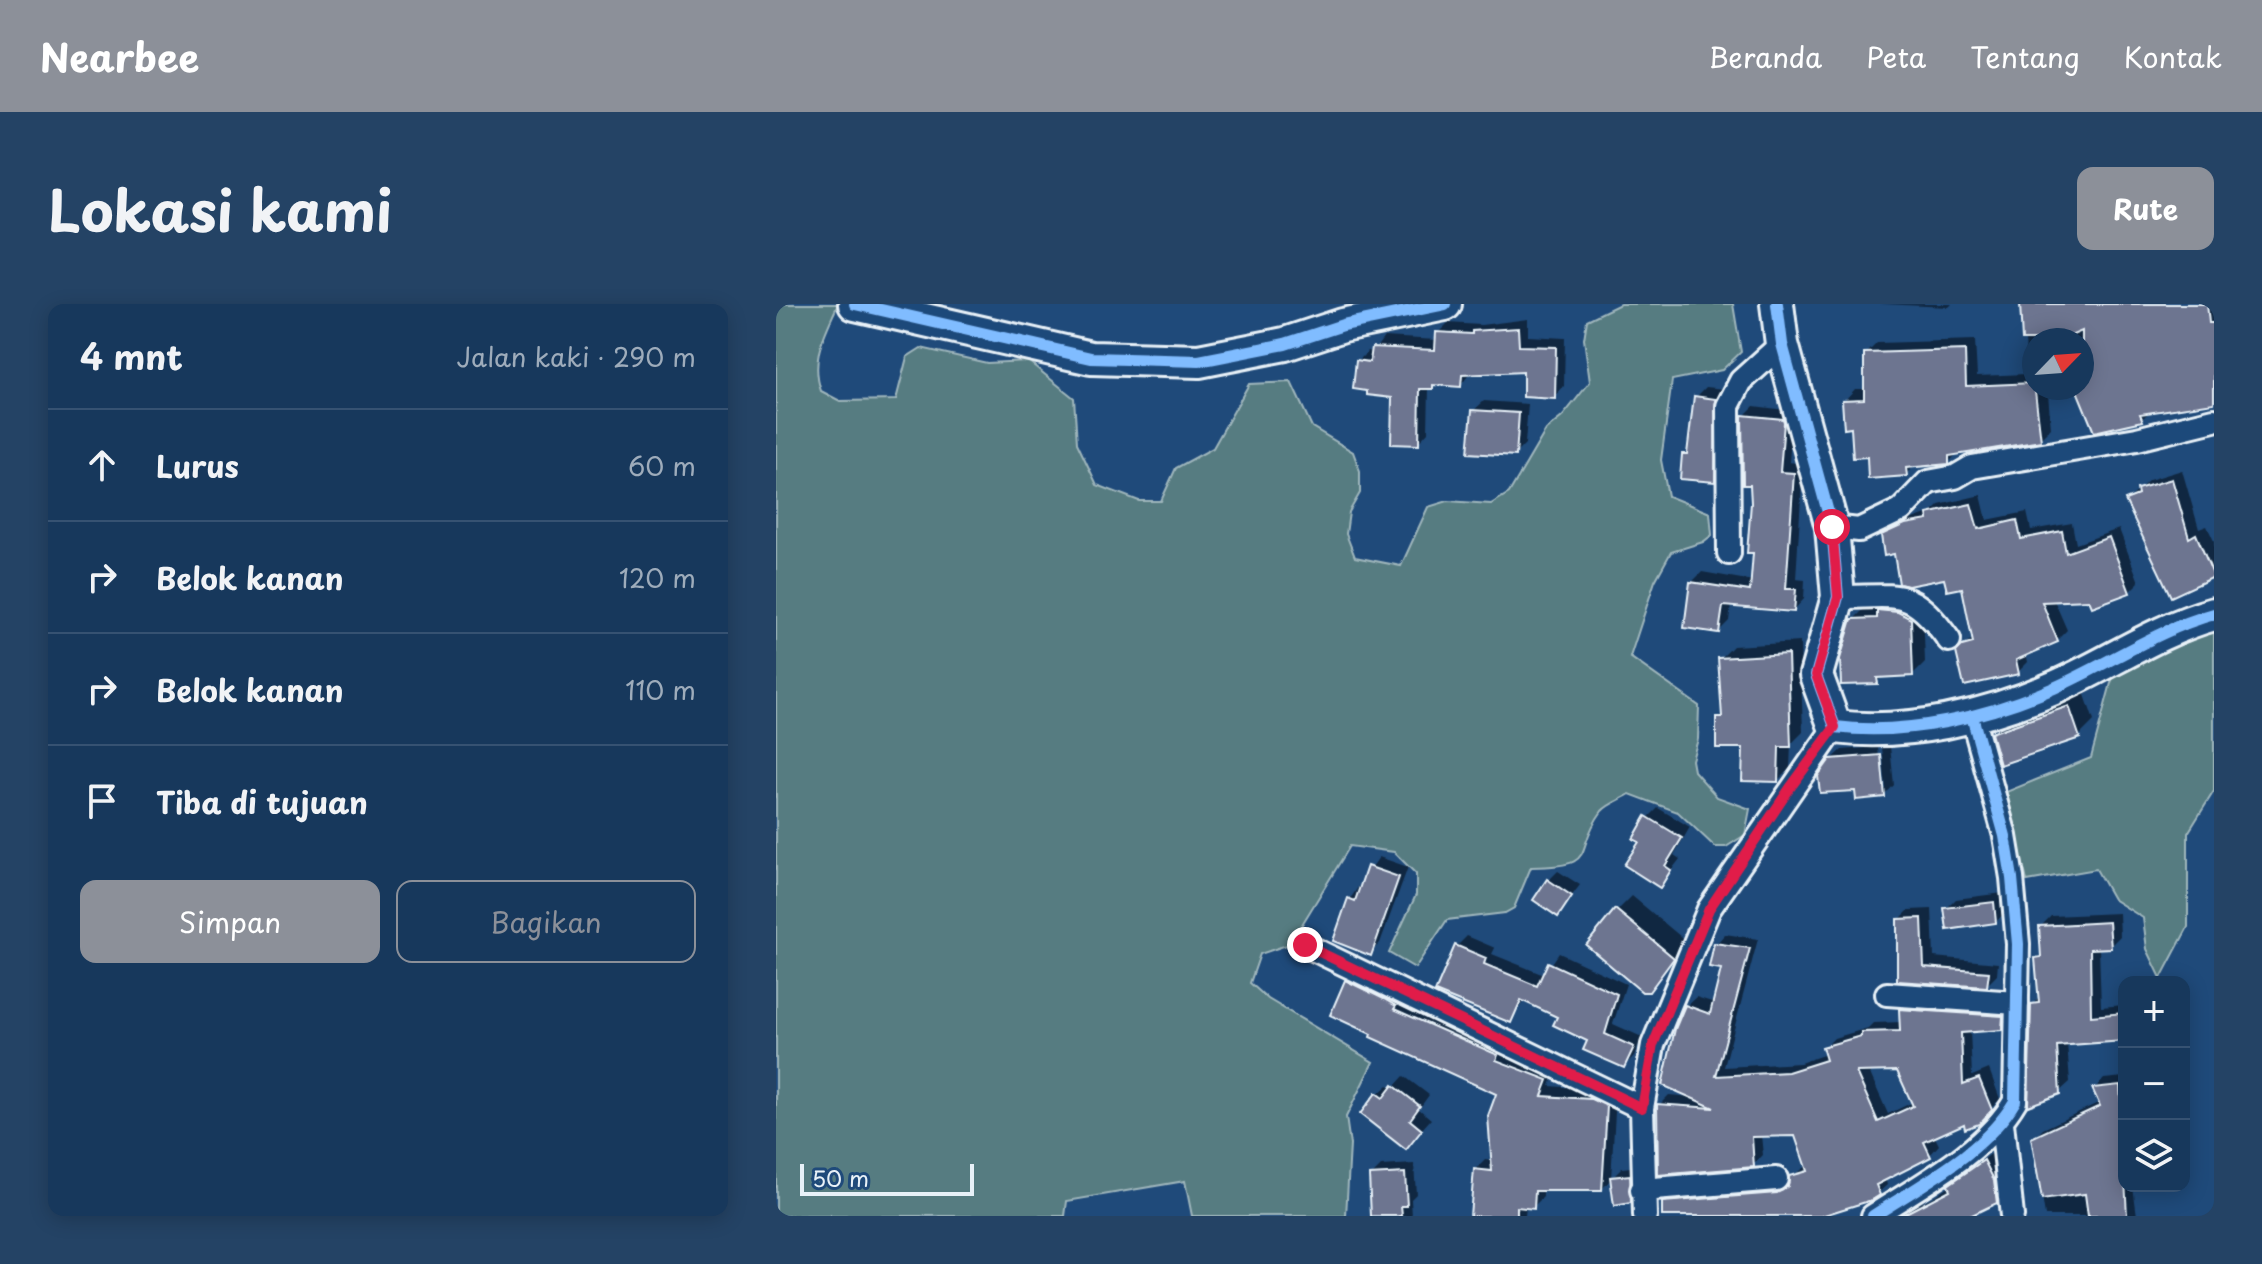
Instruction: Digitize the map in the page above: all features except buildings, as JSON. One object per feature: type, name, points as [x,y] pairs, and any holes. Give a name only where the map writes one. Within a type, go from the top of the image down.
[{"type":"street","points":[[855,304],[1091,358],[1186,361],[1285,344],[1343,325],[1445,304]]},
{"type":"street","points":[[1777,304],[1782,344],[1832,527],[1838,597],[1816,675],[1835,727]]},
{"type":"street","points":[[1729,553],[1728,406],[1741,381],[1782,344]]},
{"type":"street","points":[[1832,527],[1859,530],[1901,510],[1928,482],[1955,477],[1972,467],[2137,439],[2214,420]]},
{"type":"street","points":[[1838,597],[1911,598],[1929,612],[1949,640]]},
{"type":"street","points":[[1835,727],[1866,731],[1972,716],[2054,688],[2177,624],[2214,614]]},
{"type":"street","points":[[1873,1216],[1964,1155],[2002,1123],[2015,1101],[2018,1076],[2018,944],[2005,836],[1972,716]]},
{"type":"street","points":[[1636,1216],[1645,1216],[1642,1108],[1653,1045],[1709,909],[1835,727]]},
{"type":"street","points":[[1305,945],[1642,1108]]},
{"type":"street","points":[[1887,994],[2017,1003]]},
{"type":"street","points":[[2002,1123],[2012,1216]]},
{"type":"street","points":[[1642,1190],[1776,1179]]},
{"type":"green space","points":[[776,304],[838,304],[820,346],[817,368],[821,391],[840,401],[896,400],[907,357],[921,348],[987,363],[1028,361],[1074,398],[1077,443],[1097,485],[1139,501],[1161,501],[1176,468],[1213,448],[1249,384],[1291,382],[1312,427],[1353,452],[1360,471],[1360,493],[1349,512],[1346,534],[1355,557],[1401,566],[1428,507],[1448,501],[1491,504],[1509,493],[1546,430],[1562,417],[1590,382],[1584,339],[1587,320],[1620,304],[1733,304],[1741,352],[1722,370],[1672,380],[1661,460],[1668,496],[1710,513],[1712,535],[1703,542],[1671,552],[1655,581],[1630,657],[1699,706],[1698,739],[1692,760],[1694,771],[1717,797],[1750,809],[1745,835],[1726,847],[1715,847],[1678,812],[1630,794],[1602,811],[1582,854],[1576,860],[1568,864],[1531,867],[1514,908],[1505,913],[1447,920],[1415,968],[1389,953],[1416,895],[1416,874],[1394,852],[1350,846],[1290,944],[1260,954],[1250,983],[1268,999],[1373,1062],[1346,1117],[1350,1145],[1346,1216],[1192,1216],[1185,1181],[1067,1201],[1065,1216],[776,1216]]},
{"type":"green space","points":[[2214,603],[2214,791],[2188,833],[2188,927],[2162,976],[2147,949],[2143,918],[2113,899],[2096,869],[2027,881],[2006,792],[2091,758],[2111,683],[2131,633]]},
{"type":"cycle path","points":[[855,304],[1091,358],[1199,361],[1285,344],[1343,325],[1445,304]]},
{"type":"cycle path","points":[[1777,304],[1782,344],[1832,527],[1838,597],[1816,675],[1835,727],[1890,729],[1918,726],[2002,708],[2074,679],[2152,638],[2214,614]]},
{"type":"cycle path","points":[[1873,1216],[1970,1151],[1987,1136],[2015,1101],[2018,944],[2012,878],[2005,836],[1972,716]]},
{"type":"route","points":[[1305,945],[1642,1108],[1653,1045],[1709,909],[1835,727],[1816,675],[1838,597],[1832,527]]}]
